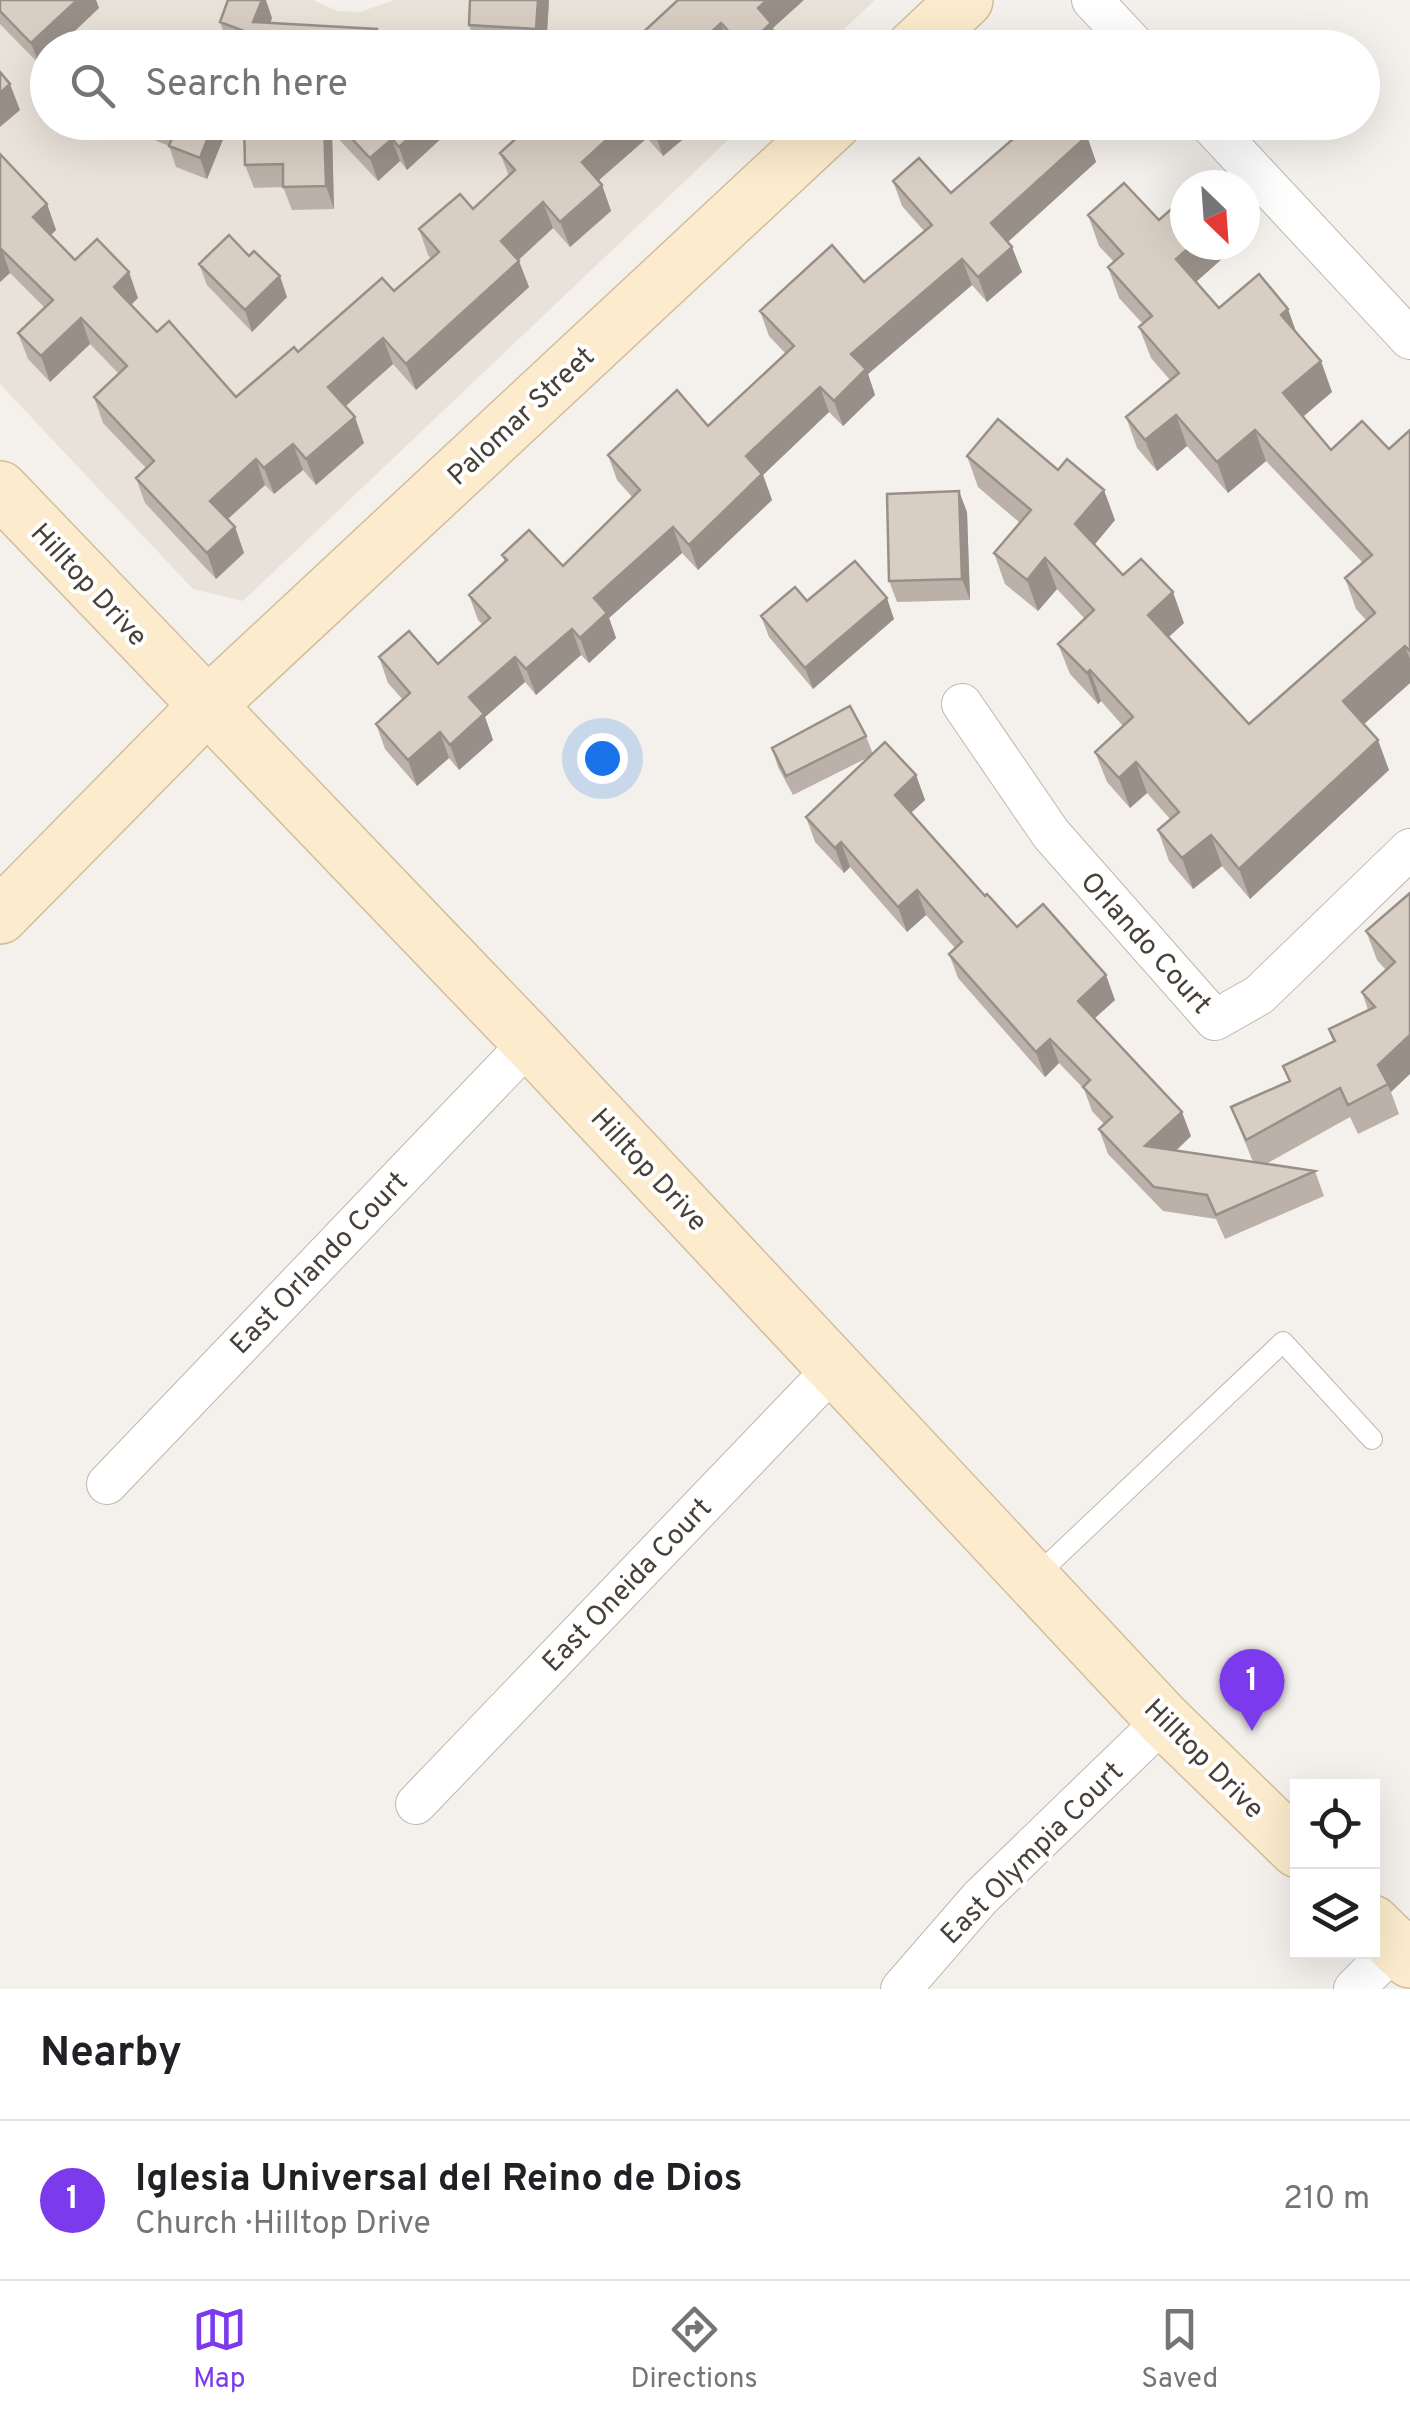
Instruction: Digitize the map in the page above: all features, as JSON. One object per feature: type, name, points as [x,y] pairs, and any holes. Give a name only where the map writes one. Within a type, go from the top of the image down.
[{"type":"main road","points":[[933,30],[965,0]]},
{"type":"main road","name":"Palomar Street","points":[[0,916],[206,708],[815,140]]},
{"type":"main road","name":"Hilltop Drive","points":[[0,489],[530,1042],[1164,1720],[1290,1842]]},
{"type":"street","points":[[1092,0],[1120,30]]},
{"type":"street","points":[[1225,140],[1410,339]]},
{"type":"street","name":"Orlando Court","points":[[962,704],[1051,834],[1215,1020],[1259,995],[1410,849]]},
{"type":"street","name":"East Orlando Court","points":[[107,1484],[530,1042]]},
{"type":"street","name":"East Oneida Court","points":[[416,1804],[836,1366]]},
{"type":"street","name":"East Olympia Court","points":[[901,1989],[980,1898],[1164,1720]]},
{"type":"street","points":[[1354,1989],[1393,1943]]},
{"type":"lane","points":[[1033,1580],[1283,1342],[1372,1440]]},
{"type":"shaded area","points":[[0,0],[313,0],[337,11],[360,12],[394,0],[875,0],[843,30],[30,30],[30,140],[728,140],[243,601],[193,589],[0,384]]},
{"type":"building","points":[[0,0],[77,0],[45,30],[30,30],[30,42],[0,11]]},
{"type":"building","points":[[228,0],[262,0],[253,22],[377,29],[241,30],[220,22]]},
{"type":"building","points":[[470,0],[538,0],[536,29],[469,25]]},
{"type":"building","points":[[678,0],[767,0],[758,8],[771,23],[763,30],[727,30],[721,23],[713,30],[646,30]]},
{"type":"building","points":[[0,72],[10,84],[0,93]]},
{"type":"building","points":[[171,140],[207,140],[200,158],[169,146]]},
{"type":"building","points":[[244,140],[325,140],[326,186],[283,187],[283,164],[245,165]]},
{"type":"building","points":[[353,140],[391,140],[370,158]]},
{"type":"building","points":[[514,140],[606,140],[582,162],[602,185],[560,222],[543,202],[501,241],[519,261],[406,364],[383,338],[328,387],[355,417],[306,459],[293,444],[264,468],[256,459],[210,501],[235,527],[207,553],[136,478],[154,461],[94,397],[127,366],[81,318],[41,356],[18,333],[53,300],[0,248],[0,154],[47,204],[33,217],[75,260],[97,239],[129,272],[114,287],[157,332],[169,321],[236,397],[294,347],[298,352],[382,278],[394,291],[439,252],[419,229],[460,194],[473,209],[515,170],[500,153]]},
{"type":"building","points":[[1012,140],[1083,140],[991,223],[1012,247],[978,277],[962,259],[851,354],[866,369],[834,401],[820,387],[746,456],[762,474],[689,545],[673,527],[594,598],[607,613],[580,638],[572,629],[526,669],[515,657],[469,697],[484,714],[450,745],[440,732],[408,760],[376,724],[410,693],[379,657],[409,631],[438,664],[490,618],[469,595],[507,560],[502,555],[529,530],[563,566],[640,490],[608,455],[677,390],[708,426],[794,346],[760,311],[832,245],[864,282],[932,225],[893,181],[919,158],[951,193]]},
{"type":"building","points":[[1124,183],[1159,220],[1170,210],[1170,260],[1177,260],[1219,308],[1259,274],[1288,309],[1281,315],[1321,361],[1283,393],[1331,450],[1362,421],[1389,449],[1410,430],[1410,651],[1405,646],[1343,701],[1378,740],[1239,869],[1211,835],[1182,858],[1158,830],[1179,812],[1136,762],[1119,778],[1095,752],[1133,717],[1090,670],[1087,673],[1058,644],[1094,610],[1045,558],[1027,580],[994,553],[1031,510],[967,456],[998,419],[1058,470],[1067,459],[1104,490],[1075,524],[1123,575],[1141,559],[1173,592],[1148,615],[1249,724],[1375,613],[1345,578],[1372,555],[1255,430],[1217,462],[1176,415],[1145,440],[1126,417],[1179,373],[1139,327],[1152,316],[1108,267],[1123,254],[1088,215]]},
{"type":"building","points":[[229,235],[249,256],[254,251],[280,276],[245,310],[199,264]]},
{"type":"building","points":[[959,491],[962,579],[889,581],[887,494]]},
{"type":"building","points":[[855,561],[887,598],[805,668],[761,616],[795,587],[807,601]]},
{"type":"building","points":[[850,706],[866,736],[786,776],[772,748]]},
{"type":"building","points":[[885,742],[916,775],[895,795],[985,896],[1017,927],[1043,904],[1106,975],[1078,1001],[1182,1112],[1145,1146],[1315,1171],[1216,1215],[1207,1195],[1154,1187],[1099,1129],[1112,1117],[1083,1087],[1090,1080],[1050,1039],[1036,1052],[949,954],[962,942],[917,890],[898,907],[841,842],[835,848],[806,817]]},
{"type":"building","points":[[1410,893],[1410,1035],[1378,1065],[1388,1084],[1348,1105],[1340,1088],[1246,1140],[1231,1107],[1290,1081],[1283,1066],[1335,1041],[1329,1029],[1375,1007],[1362,992],[1395,962],[1366,931]]},
{"type":"place","name":"Iglesia Universal del Reino de Dios","points":[[1252,1731]]}]
